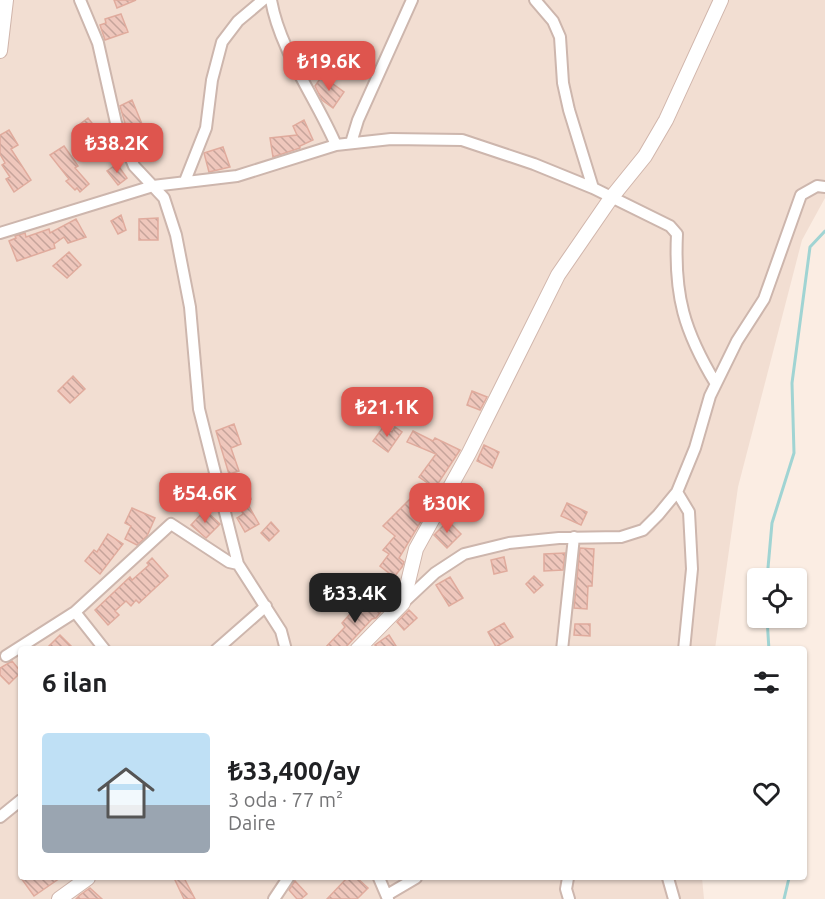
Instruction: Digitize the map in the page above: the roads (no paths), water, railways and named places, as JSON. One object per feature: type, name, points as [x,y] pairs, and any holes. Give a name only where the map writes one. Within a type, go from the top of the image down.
[{"type":"street","points":[[0,51],[6,0]]},
{"type":"street","points":[[80,0],[98,43],[116,123],[134,166],[164,198],[176,235],[190,307],[199,409],[238,564],[281,631],[285,646]]},
{"type":"street","points":[[185,181],[199,152],[206,128],[212,80],[222,42],[238,21],[263,0]]},
{"type":"street","points":[[271,0],[272,10],[307,91],[325,118],[336,145]]},
{"type":"street","points":[[351,143],[358,120],[412,0]]},
{"type":"street","points":[[535,0],[553,21],[560,37],[563,83],[593,188]]},
{"type":"street","points":[[403,603],[416,549],[469,453],[558,275],[611,198],[645,156],[666,120],[721,0]]},
{"type":"street","points":[[0,233],[153,186],[237,176],[336,145],[391,139],[462,140],[534,164],[593,188],[663,222],[677,234],[675,273],[679,303],[695,350],[716,384]]},
{"type":"street","points":[[361,646],[435,573],[464,554],[509,543],[574,537],[621,537],[643,530],[677,492],[695,448],[716,384],[737,341],[764,299],[801,195],[824,184]]},
{"type":"street","points":[[677,492],[688,512],[692,569],[684,646]]},
{"type":"street","points":[[22,646],[75,612],[171,524],[229,562],[238,564]]},
{"type":"street","points":[[562,646],[574,537]]},
{"type":"street","points":[[221,646],[266,606]]},
{"type":"street","points":[[75,612],[102,646]]},
{"type":"street","points":[[6,656],[18,648]]},
{"type":"street","points":[[0,816],[18,802]]},
{"type":"street","points":[[59,899],[85,880]]},
{"type":"street","points":[[274,899],[287,880]]},
{"type":"street","points":[[380,880],[387,897],[413,880]]},
{"type":"street","points":[[568,880],[566,889],[569,899]]},
{"type":"street","points":[[669,880],[674,899]]},
{"type":"waterway","points":[[768,568],[772,523],[794,453],[792,383],[810,247],[825,231]]},
{"type":"waterway","points":[[768,628],[769,646]]},
{"type":"waterway","points":[[784,899],[789,880]]}]
